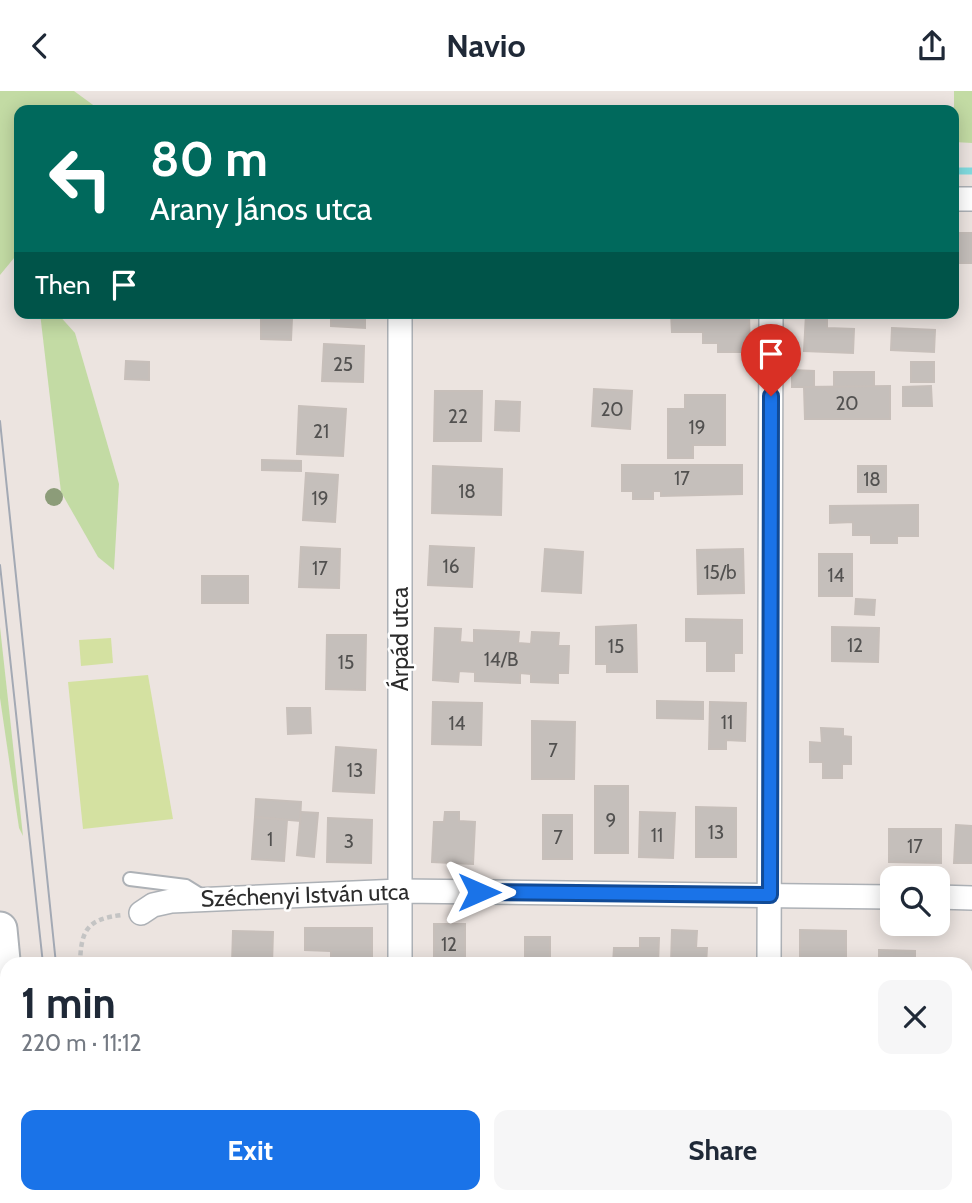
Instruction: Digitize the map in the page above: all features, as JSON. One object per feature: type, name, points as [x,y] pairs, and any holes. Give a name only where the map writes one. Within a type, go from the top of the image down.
[{"type":"main road","points":[[0,929],[3,957]]},
{"type":"street","name":"Árpád utca","points":[[400,319],[400,957]]},
{"type":"street","points":[[769,957],[771,319]]},
{"type":"street","name":"Széchenyi István utca","points":[[141,913],[153,905],[205,898],[400,891],[880,897]]},
{"type":"street","points":[[950,897],[972,898]]},
{"type":"lane","points":[[130,879],[186,886],[205,898]]},
{"type":"path","points":[[80,957],[80,941],[88,926],[103,918],[141,913]]},
{"type":"green space","points":[[0,91],[74,91],[93,105],[14,105],[14,258],[0,275]]},
{"type":"green space","points":[[954,91],[972,91],[972,143],[959,142],[959,105],[954,105]]},
{"type":"green space","points":[[41,319],[62,319],[75,333],[119,484],[114,570],[98,557],[61,492]]},
{"type":"green space","points":[[0,627],[23,836],[19,828],[0,698]]},
{"type":"green space","points":[[111,638],[113,663],[81,666],[79,640]]},
{"type":"green space","points":[[148,675],[173,819],[83,829],[68,682]]},
{"type":"building","points":[[959,233],[972,233],[972,263],[959,263]]},
{"type":"building","points":[[261,319],[292,319],[291,340],[261,339]]},
{"type":"building","points":[[331,319],[365,319],[365,328],[331,326]]},
{"type":"building","points":[[671,319],[749,319],[750,352],[718,352],[718,343],[703,343],[703,332],[672,332]]},
{"type":"building","points":[[806,319],[827,319],[827,328],[854,329],[853,353],[804,351]]},
{"type":"building","points":[[892,328],[935,330],[934,352],[891,350]]},
{"type":"building","points":[[324,344],[364,346],[363,382],[322,381]]},
{"type":"building","points":[[126,361],[149,362],[149,380],[125,379]]},
{"type":"building","points":[[911,362],[934,362],[934,382],[911,382]]},
{"type":"building","points":[[792,370],[814,371],[814,387],[792,387]]},
{"type":"building","points":[[834,372],[874,372],[874,387],[834,387]]},
{"type":"building","points":[[890,386],[890,419],[805,419],[804,387]]},
{"type":"building","points":[[931,386],[932,406],[903,406],[903,387]]},
{"type":"building","points":[[594,389],[632,391],[630,429],[592,426]]},
{"type":"building","points":[[435,391],[482,391],[481,441],[434,441]]},
{"type":"building","points":[[685,395],[725,395],[725,445],[693,445],[693,458],[668,458],[668,409],[685,409]]},
{"type":"building","points":[[496,401],[520,402],[519,431],[495,430]]},
{"type":"building","points":[[299,406],[346,409],[343,456],[297,454]]},
{"type":"building","points":[[262,460],[301,461],[301,471],[262,470]]},
{"type":"building","points":[[622,465],[742,465],[742,494],[661,496],[661,491],[653,491],[653,499],[633,499],[633,491],[622,491]]},
{"type":"building","points":[[433,466],[502,469],[501,515],[432,513]]},
{"type":"building","points":[[858,466],[886,466],[886,492],[858,492]]},
{"type":"building","points":[[306,473],[338,475],[335,522],[303,520]]},
{"type":"building","points":[[918,505],[918,536],[897,536],[897,543],[871,543],[871,535],[853,535],[853,522],[830,523],[830,506]]},
{"type":"building","points":[[430,546],[474,548],[472,587],[428,585]]},
{"type":"building","points":[[301,547],[340,549],[339,588],[299,587]]},
{"type":"building","points":[[545,549],[583,552],[581,593],[542,591]]},
{"type":"building","points":[[743,549],[744,593],[698,594],[697,550]]},
{"type":"building","points":[[819,554],[852,554],[852,596],[819,596]]},
{"type":"building","points":[[202,576],[248,576],[248,603],[202,603]]},
{"type":"building","points":[[856,599],[875,600],[874,615],[855,614]]},
{"type":"building","points":[[686,619],[742,620],[742,653],[734,653],[734,671],[707,671],[707,641],[686,641]]},
{"type":"building","points":[[636,625],[637,672],[607,672],[607,664],[596,664],[596,627]]},
{"type":"building","points":[[832,627],[879,628],[878,662],[832,661]]},
{"type":"building","points":[[435,628],[461,629],[460,642],[474,643],[474,630],[519,632],[518,643],[531,644],[532,632],[559,633],[558,646],[569,646],[568,673],[558,673],[558,683],[531,682],[531,674],[520,673],[520,683],[475,681],[475,672],[459,671],[458,682],[433,680]]},
{"type":"building","points":[[327,635],[366,635],[365,690],[326,689]]},
{"type":"building","points":[[657,701],[703,702],[703,719],[657,718]]},
{"type":"building","points":[[433,702],[482,703],[481,745],[432,744]]},
{"type":"building","points":[[710,702],[746,703],[745,741],[726,740],[726,749],[709,749]]},
{"type":"building","points":[[287,708],[310,708],[311,733],[288,734]]},
{"type":"building","points":[[532,721],[575,722],[574,779],[532,779]]},
{"type":"building","points":[[821,728],[843,729],[843,736],[851,737],[851,764],[842,764],[842,778],[823,778],[823,762],[810,762],[810,742],[822,743]]},
{"type":"building","points":[[336,747],[376,750],[374,793],[333,791]]},
{"type":"building","points":[[595,786],[628,786],[628,853],[595,853]]},
{"type":"building","points":[[256,799],[301,802],[300,821],[255,817]]},
{"type":"building","points":[[696,807],[736,808],[736,857],[696,857]]},
{"type":"building","points":[[301,812],[318,813],[314,857],[297,855]]},
{"type":"building","points":[[445,812],[459,812],[459,821],[475,822],[473,864],[432,862],[434,822],[444,822]]},
{"type":"building","points":[[640,812],[675,813],[673,858],[639,857]]},
{"type":"building","points":[[543,815],[572,815],[572,859],[543,859]]},
{"type":"building","points":[[255,817],[287,820],[284,861],[252,859]]},
{"type":"building","points":[[328,818],[372,820],[371,863],[327,862]]},
{"type":"building","points":[[956,825],[972,826],[972,863],[954,863]]},
{"type":"building","points":[[889,829],[941,829],[941,863],[889,862]]},
{"type":"building","points":[[434,924],[465,924],[465,957],[434,957]]},
{"type":"building","points":[[305,928],[372,928],[372,957],[331,957],[331,951],[305,950]]},
{"type":"building","points":[[672,930],[697,931],[696,948],[707,948],[706,957],[671,957]]},
{"type":"building","points":[[800,930],[846,931],[846,957],[800,957]]},
{"type":"building","points":[[233,931],[273,932],[272,957],[232,957]]},
{"type":"building","points":[[525,937],[550,937],[550,957],[525,957]]},
{"type":"building","points":[[640,938],[659,938],[658,957],[613,957],[614,948],[640,948]]},
{"type":"building","points":[[879,950],[915,951],[915,957],[879,957]]},
{"type":"waterway","points":[[959,171],[972,171]]},
{"type":"tram line","points":[[0,421],[55,957]]},
{"type":"tram line","points":[[0,565],[42,957]]},
{"type":"route","points":[[479,892],[770,895],[771,396]]}]
